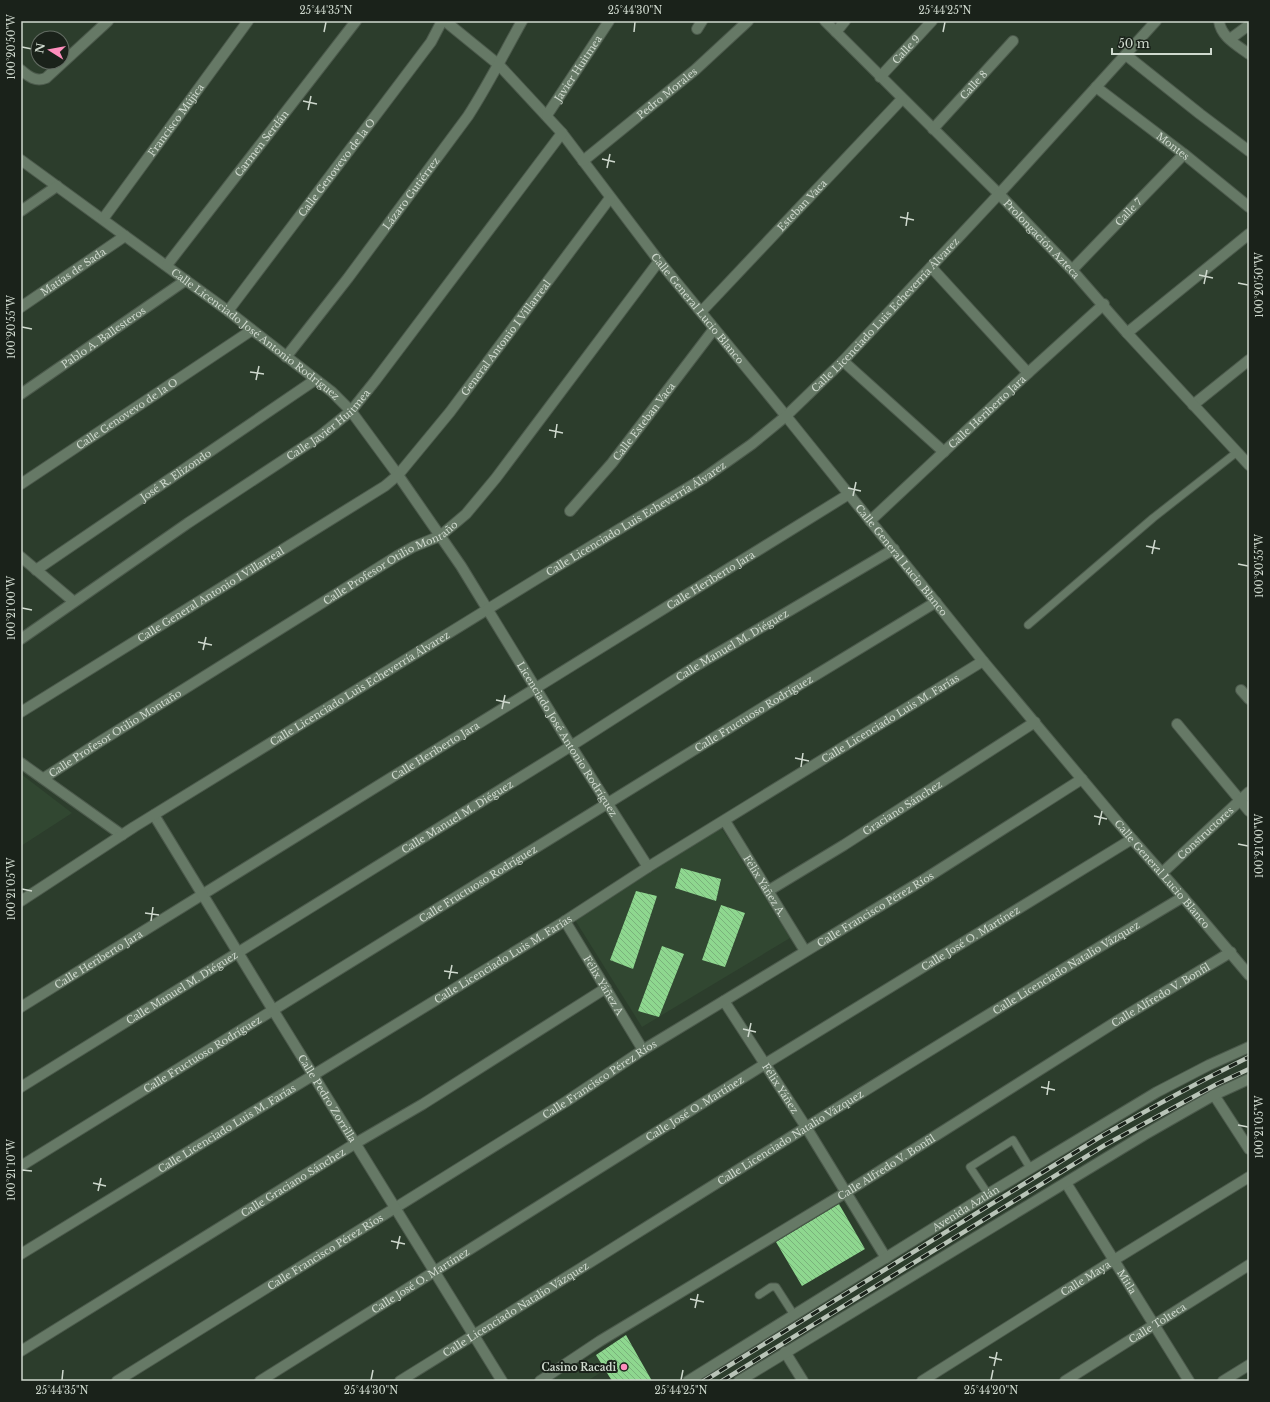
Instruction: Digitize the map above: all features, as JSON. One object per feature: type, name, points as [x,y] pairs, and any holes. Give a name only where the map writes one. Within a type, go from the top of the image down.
[{"type":"street","points":[[21,70],[34,79],[41,80],[46,78],[108,21]]},
{"type":"street","name":"Francisco Mújica","points":[[103,219],[248,21]]},
{"type":"street","name":"Carmen Serdán","points":[[167,265],[356,21]]},
{"type":"street","name":"Calle General Lucio Blanco","points":[[443,21],[499,65],[562,132],[610,198],[659,261],[983,660],[1132,839],[1248,971]]},
{"type":"street","name":"Calle Genovevo de la O","points":[[228,311],[431,42],[443,21]]},
{"type":"street","name":"Lázaro Gutiérrez","points":[[286,357],[348,278],[468,116],[499,65],[522,21]]},
{"type":"street","name":"Javier Huitmea","points":[[546,115],[609,21]]},
{"type":"street","name":"Pedro Morales","points":[[583,161],[694,70],[748,21]]},
{"type":"street","name":"Prolongación Azteca","points":[[825,21],[999,194],[1072,270],[1192,404],[1249,465]]},
{"type":"street","points":[[836,32],[845,21]]},
{"type":"street","name":"Calle 9","points":[[880,77],[932,21]]},
{"type":"street","name":"Calle Licenciado Luis Echeverría Álvarez","points":[[21,901],[154,815],[540,577],[704,478],[752,444],[786,416],[843,361],[999,194],[1156,21]]},
{"type":"street","points":[[1219,21],[1220,28],[1224,34],[1249,54]]},
{"type":"street","points":[[1230,39],[1249,25]]},
{"type":"street","name":"Calle 8","points":[[933,129],[1013,41]]},
{"type":"street","points":[[1126,55],[1249,151]]},
{"type":"street","name":"Montes","points":[[1096,87],[1184,154],[1249,207]]},
{"type":"street","name":"Esteban Vaca","points":[[701,312],[902,99]]},
{"type":"street","name":"Calle Javier Huitmea","points":[[21,639],[73,602],[320,436],[351,411],[562,132]]},
{"type":"street","name":"Calle 7","points":[[1072,270],[1184,154]]},
{"type":"street","name":"Calle Licenciado José Antonio Rodríguez","points":[[21,160],[167,265],[228,311],[314,380],[332,392],[351,411],[398,475],[488,610]]},
{"type":"street","points":[[21,211],[56,186]]},
{"type":"street","name":"General Antonio I Villarreal","points":[[398,475],[450,412],[610,198]]},
{"type":"street","points":[[1128,333],[1249,234]]},
{"type":"street","name":"Matías de Sada","points":[[21,307],[125,236]]},
{"type":"street","name":"Calle Profesor Otilio Montaño","points":[[44,778],[397,556],[413,547],[440,536],[466,514],[496,478],[659,261]]},
{"type":"street","points":[[930,267],[1028,373]]},
{"type":"street","name":"Pablo A. Ballesteros","points":[[21,394],[186,280]]},
{"type":"street","name":"Calle Heriberto Jara","points":[[870,521],[1104,304]]},
{"type":"street","name":"Calle Esteban Vaca","points":[[570,511],[612,463],[714,329]]},
{"type":"street","name":"Calle Genovevo de la O","points":[[21,484],[252,330]]},
{"type":"street","points":[[1192,404],[1249,360]]},
{"type":"street","points":[[843,361],[944,452]]},
{"type":"street","name":"José R. Elizondo","points":[[36,570],[314,380]]},
{"type":"street","name":"Calle General Antonio I Villarreal","points":[[21,712],[385,486],[398,475]]},
{"type":"street","name":"Calle Heriberto Jara","points":[[21,1007],[849,494]]},
{"type":"street","name":"Calle Manuel M. Diéguez","points":[[21,1087],[571,746],[696,666],[894,549]]},
{"type":"street","points":[[21,557],[73,602]]},
{"type":"street","name":"Calle Fructuoso Rodríguez","points":[[21,1166],[936,602]]},
{"type":"street","name":"Licenciado José Antonio Rodríguez","points":[[488,610],[607,804],[648,867]]},
{"type":"street","name":"Calle Licenciado Luis M. Farías","points":[[21,1254],[565,921],[648,867],[725,821],[983,660]]},
{"type":"street","points":[[1241,690],[1249,699]]},
{"type":"street","name":"Graciano Sánchez","points":[[768,891],[844,845],[1035,722]]},
{"type":"street","points":[[1177,724],[1249,812]]},
{"type":"street","points":[[21,763],[122,835]]},
{"type":"street","name":"Calle Francisco Pérez Ríos","points":[[117,1381],[567,1101],[643,1050],[920,882],[1082,779]]},
{"type":"street","name":"Constructores","points":[[1162,873],[1249,792]]},
{"type":"street","name":"Calle Pedro Zorrilla","points":[[154,815],[313,1076],[475,1335],[502,1381]]},
{"type":"street","name":"Félix Yáñez A.","points":[[725,821],[805,951]]},
{"type":"street","name":"Calle José O. Martínez","points":[[260,1381],[765,1064],[1132,839]]},
{"type":"street","name":"Calle Licenciado Natalio Vázquez","points":[[400,1381],[806,1127],[1183,897]]},
{"type":"street","name":"Félix Yáñez A","points":[[565,921],[643,1050]]},
{"type":"street","name":"Calle Alfredo V. Bonfil","points":[[540,1381],[600,1340],[845,1193],[1126,1016],[1231,952]]},
{"type":"street","name":"Calle Graciano Sánchez","points":[[21,1351],[356,1143],[422,1104],[606,988]]},
{"type":"street","name":"Félix Yáñez","points":[[724,1001],[806,1127],[886,1258]]},
{"type":"street","name":"Avenida Aztlán","points":[[688,1381],[1030,1168],[1157,1092],[1208,1065],[1249,1047]]},
{"type":"street","points":[[739,1381],[1144,1135],[1214,1096],[1249,1079]]},
{"type":"street","points":[[1214,1096],[1249,1149]]},
{"type":"street","name":"Calle Maya","points":[[922,1381],[1249,1177]]},
{"type":"street","name":"Mitla","points":[[1066,1183],[1189,1381]]},
{"type":"street","name":"Calle Tolteca","points":[[1065,1381],[1249,1266]]},
{"type":"street","points":[[785,1352],[803,1381]]},
{"type":"street","points":[[1223,1381],[1249,1365]]},
{"type":"lane","points":[[1028,625],[1148,522],[1237,452]]},
{"type":"lane","points":[[988,1194],[970,1167],[1013,1140],[1030,1168]]},
{"type":"lane","points":[[758,1295],[771,1287],[776,1287],[794,1315]]},
{"type":"shaded area","points":[[21,774],[72,813],[21,846]]},
{"type":"shaded area","points":[[721,827],[790,938],[642,1027],[575,920]]},
{"type":"shaded area","points":[[596,1355],[605,1370],[587,1381],[548,1381]]},
{"type":"building","points":[[681,868],[721,879],[716,901],[675,888]]},
{"type":"building","points":[[636,891],[657,896],[633,969],[610,960]]},
{"type":"building","points":[[721,905],[745,913],[725,967],[702,960]]},
{"type":"building","points":[[662,946],[684,954],[659,1017],[638,1011]]},
{"type":"building","points":[[839,1204],[865,1249],[802,1286],[776,1242]]},
{"type":"building","name":"Casino Racadi","points":[[626,1335],[652,1381],[612,1381],[596,1355]]},
{"type":"railway","points":[[704,1381],[1100,1137],[1211,1076],[1249,1057]]},
{"type":"railway","points":[[722,1381],[1105,1145],[1217,1084],[1249,1069]]},
{"type":"place","name":"Casino Racadi","points":[[624,1367]]}]
